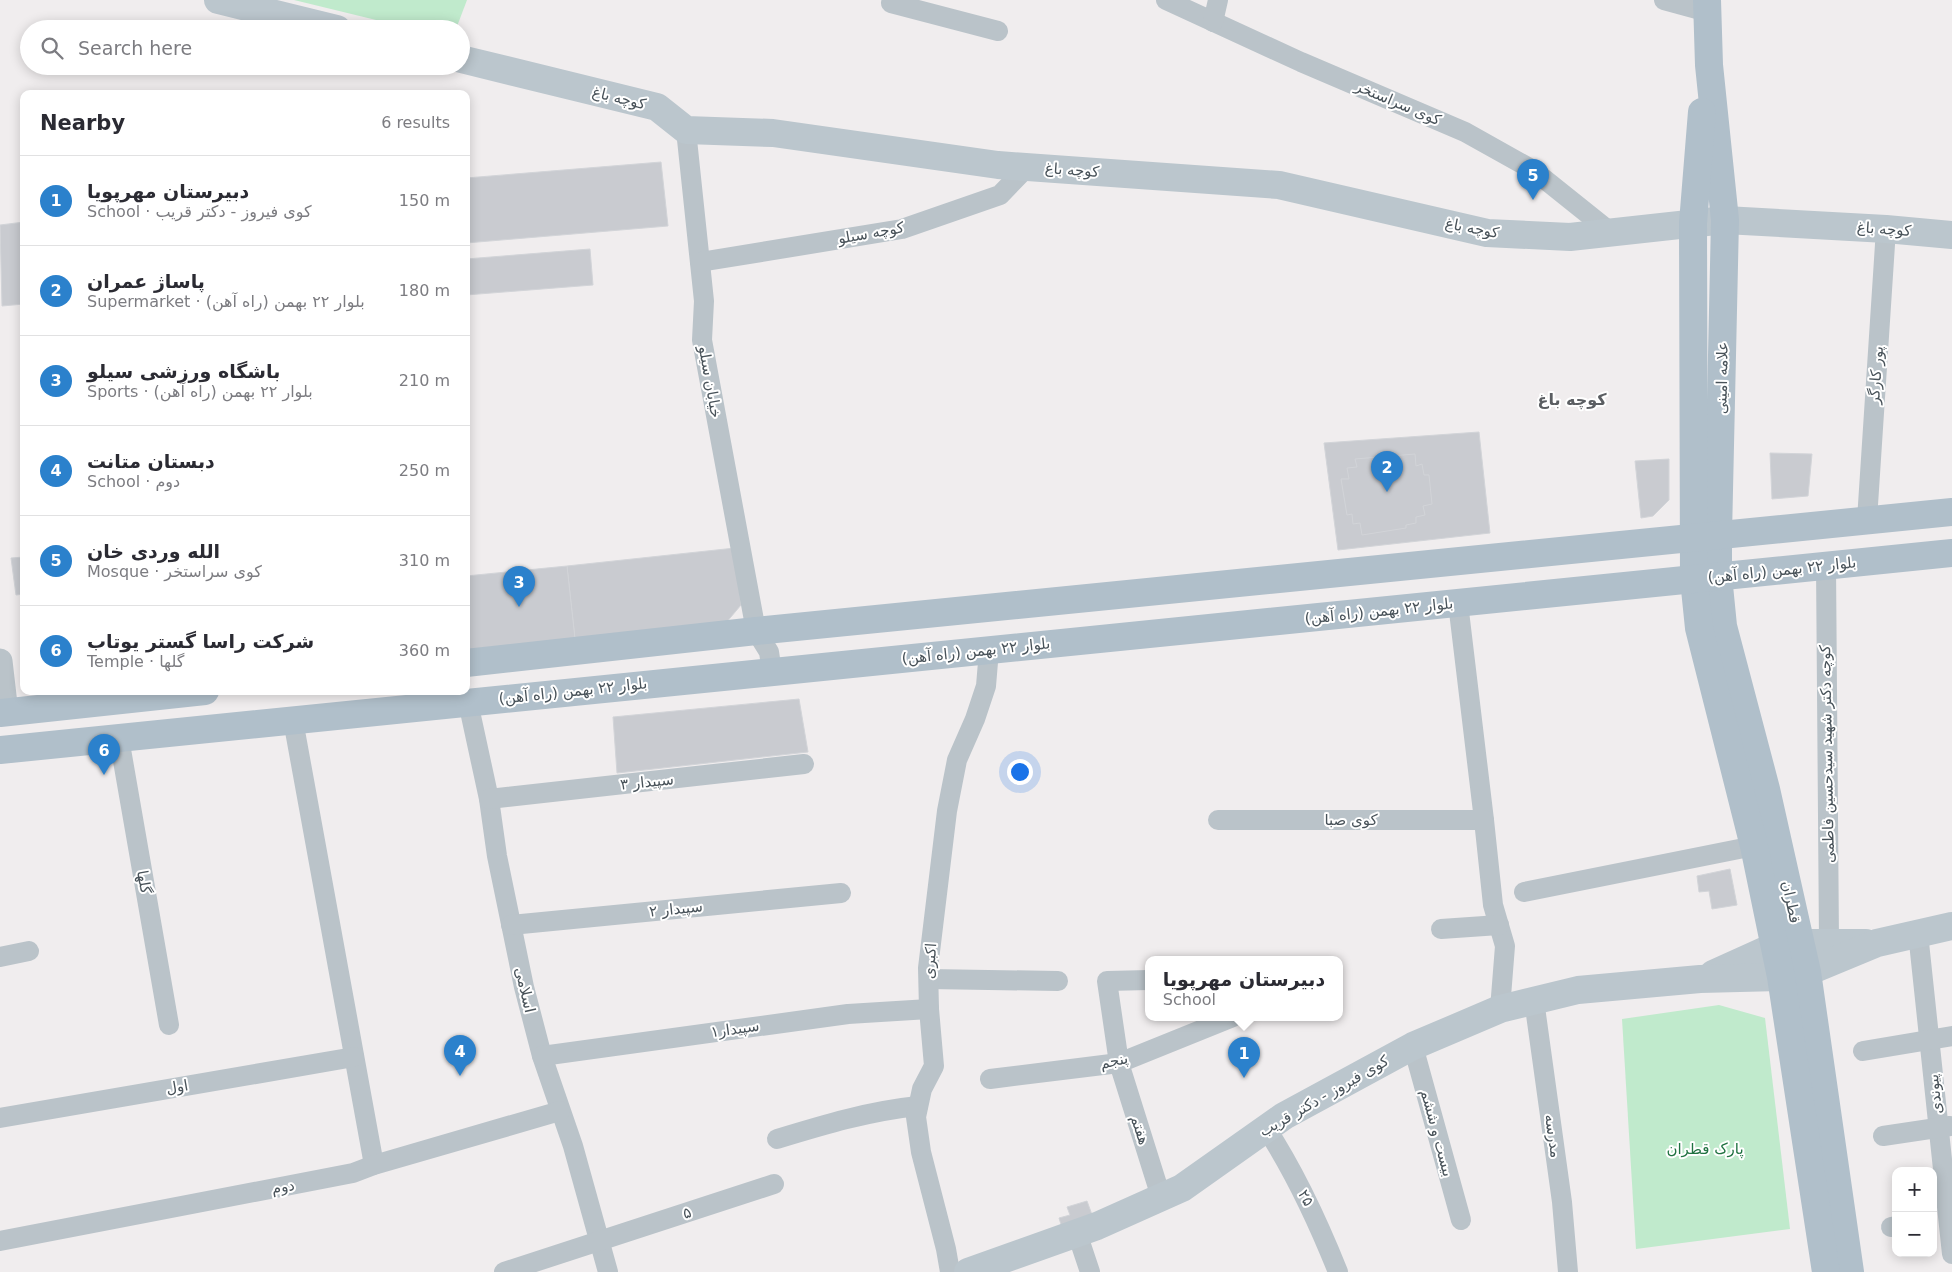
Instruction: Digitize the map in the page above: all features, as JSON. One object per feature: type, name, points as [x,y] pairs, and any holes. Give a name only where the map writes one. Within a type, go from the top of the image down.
[{"type":"main road","points":[[218,0],[300,20]]},
{"type":"main road","points":[[1707,6],[1709,65]]},
{"type":"main road","name":"کوچه باغ","points":[[470,61],[657,107],[686,130],[773,132],[892,151],[1027,167],[1279,185],[1487,233],[1544,237],[1614,234],[1725,220],[1886,229],[1952,235]]},
{"type":"main road","name":"علامه امینی","points":[[1706,537],[1725,220],[1709,65]]},
{"type":"main road","name":"علامه امینی","points":[[1706,537],[1693,223],[1700,118],[1709,65]]},
{"type":"main road","points":[[470,663],[756,631],[1952,512]]},
{"type":"main road","name":"قطران","points":[[1706,537],[1706,577],[1699,628],[1754,846],[1788,944]]},
{"type":"main road","name":"بلوار ۲۲ بهمن (راه آهن)","points":[[0,750],[1952,553]]},
{"type":"main road","name":"قطران","points":[[1706,577],[1723,626],[1766,789],[1788,944],[1850,1272]]},
{"type":"main road","points":[[3,713],[168,695]]},
{"type":"main road","points":[[1700,979],[1794,974],[1877,943],[1952,926]]},
{"type":"main road","points":[[1700,979],[1788,944],[1829,942],[1877,943]]},
{"type":"main road","name":"قطران","points":[[1794,974],[1826,1272]]},
{"type":"main road","name":"کوی فیروز - دکتر قریب","points":[[968,1272],[1078,1233],[1182,1188],[1284,1116],[1413,1046],[1500,1009],[1578,990],[1700,979]]},
{"type":"street","name":"کوی سراستخر","points":[[1166,0],[1344,81],[1465,132],[1534,170],[1614,234]]},
{"type":"street","points":[[1213,22],[1218,0]]},
{"type":"street","points":[[1664,0],[1707,6]]},
{"type":"street","points":[[891,3],[998,31]]},
{"type":"street","name":"خیابان سیلو","points":[[686,130],[704,301],[702,340],[756,631]]},
{"type":"street","name":"کوچه سیلو","points":[[700,262],[902,229],[1000,195],[1027,167]]},
{"type":"street","name":"پور کارگر","points":[[1867,520],[1886,229]]},
{"type":"street","name":"کوچه دکتر شهید سیدحسین فاطمی","points":[[1826,565],[1829,942]]},
{"type":"street","points":[[1458,603],[1493,905],[1505,946],[1500,1009]]},
{"type":"street","points":[[756,631],[769,652],[772,672]]},
{"type":"street","name":"اکبری","points":[[950,1272],[922,1152],[916,1117],[922,1089],[934,1066],[929,1009],[929,979],[947,811],[957,760],[975,719],[986,686],[989,650]]},
{"type":"street","points":[[0,660],[3,713]]},
{"type":"street","name":"اسلامی","points":[[468,702],[489,799],[497,856],[511,925],[542,1056],[573,1146],[608,1272]]},
{"type":"street","points":[[293,720],[374,1165]]},
{"type":"street","name":"گلها","points":[[118,738],[169,1025]]},
{"type":"street","name":"سپیدار ۳","points":[[489,799],[804,764]]},
{"type":"street","name":"کوی صبا","points":[[1218,820],[1484,820]]},
{"type":"street","points":[[1524,892],[1754,846]]},
{"type":"street","name":"سپیدار ۲","points":[[511,925],[842,893]]},
{"type":"street","points":[[1441,929],[1499,925]]},
{"type":"street","name":"پیوندی","points":[[1918,933],[1930,1041],[1943,1084],[1945,1126],[1944,1217],[1952,1254]]},
{"type":"street","points":[[0,957],[29,952]]},
{"type":"street","points":[[929,979],[1058,981]]},
{"type":"street","name":"هفتم","points":[[1145,980],[1107,981],[1119,1063],[1161,1197]]},
{"type":"street","name":"مدرسه","points":[[1534,1000],[1562,1202],[1568,1272]]},
{"type":"street","name":"سپیدار۱","points":[[542,1056],[848,1014],[929,1009]]},
{"type":"street","name":"پنجم","points":[[990,1080],[1119,1063],[1222,1021]]},
{"type":"street","points":[[1863,1051],[1952,1036]]},
{"type":"street","name":"بیست و ششم","points":[[1413,1046],[1461,1220]]},
{"type":"street","name":"اول","points":[[0,1118],[354,1057]]},
{"type":"street","points":[[777,1139],[830,1122],[893,1108],[918,1106]]},
{"type":"street","name":"دوم","points":[[0,1241],[353,1173],[374,1165],[560,1111]]},
{"type":"street","points":[[1883,1136],[1945,1126]]},
{"type":"street","name":"۲۵","points":[[1266,1128],[1281,1151],[1316,1216],[1338,1272]]},
{"type":"street","name":"۵","points":[[504,1272],[774,1184]]},
{"type":"street","points":[[1078,1233],[1090,1272]]},
{"type":"green space","points":[[294,0],[467,0],[459,20],[376,20]]},
{"type":"green space","name":"پارک قطران","points":[[1719,1005],[1765,1018],[1790,1229],[1636,1249],[1622,1019]]},
{"type":"building","points":[[661,162],[668,226],[470,243],[470,178]]},
{"type":"building","points":[[20,222],[20,304],[2,306],[0,225]]},
{"type":"building","points":[[590,249],[593,285],[470,295],[470,259]]},
{"type":"building","points":[[1479,432],[1490,533],[1338,550],[1324,443]]},
{"type":"building","points":[[1770,453],[1812,454],[1808,496],[1772,499]]},
{"type":"building","points":[[1415,454],[1416,466],[1422,464],[1424,475],[1429,475],[1432,504],[1423,506],[1425,515],[1416,517],[1416,523],[1406,525],[1406,528],[1362,535],[1360,523],[1353,524],[1352,514],[1347,515],[1341,479],[1349,479],[1347,468],[1357,467],[1355,459]]},
{"type":"building","points":[[1669,459],[1669,500],[1653,516],[1641,518],[1635,461]]},
{"type":"building","points":[[735,548],[741,605],[725,624],[575,639],[567,566]]},
{"type":"building","points":[[20,557],[20,594],[16,595],[11,558]]},
{"type":"building","points":[[567,566],[575,639],[470,651],[470,576]]},
{"type":"building","points":[[799,699],[808,752],[617,773],[613,717]]},
{"type":"building","points":[[1730,869],[1737,905],[1712,909],[1709,891],[1699,892],[1697,876]]},
{"type":"building","points":[[1087,1201],[1095,1223],[1064,1234],[1059,1218],[1070,1215],[1067,1207]]},
{"type":"place","name":"الله وردی خان","points":[[1533,200]]},
{"type":"place","name":"پاساژ عمران","points":[[1387,492]]},
{"type":"place","name":"باشگاه ورزشی سیلو","points":[[519,607]]},
{"type":"place","name":"شرکت راسا گستر یوتاب","points":[[104,775]]},
{"type":"place","name":"دبستان متانت","points":[[460,1076]]},
{"type":"place","name":"دبیرستان مهرپویا","points":[[1244,1078]]},
{"type":"district","name":"کوچه باغ","points":[[1572,399]]}]
